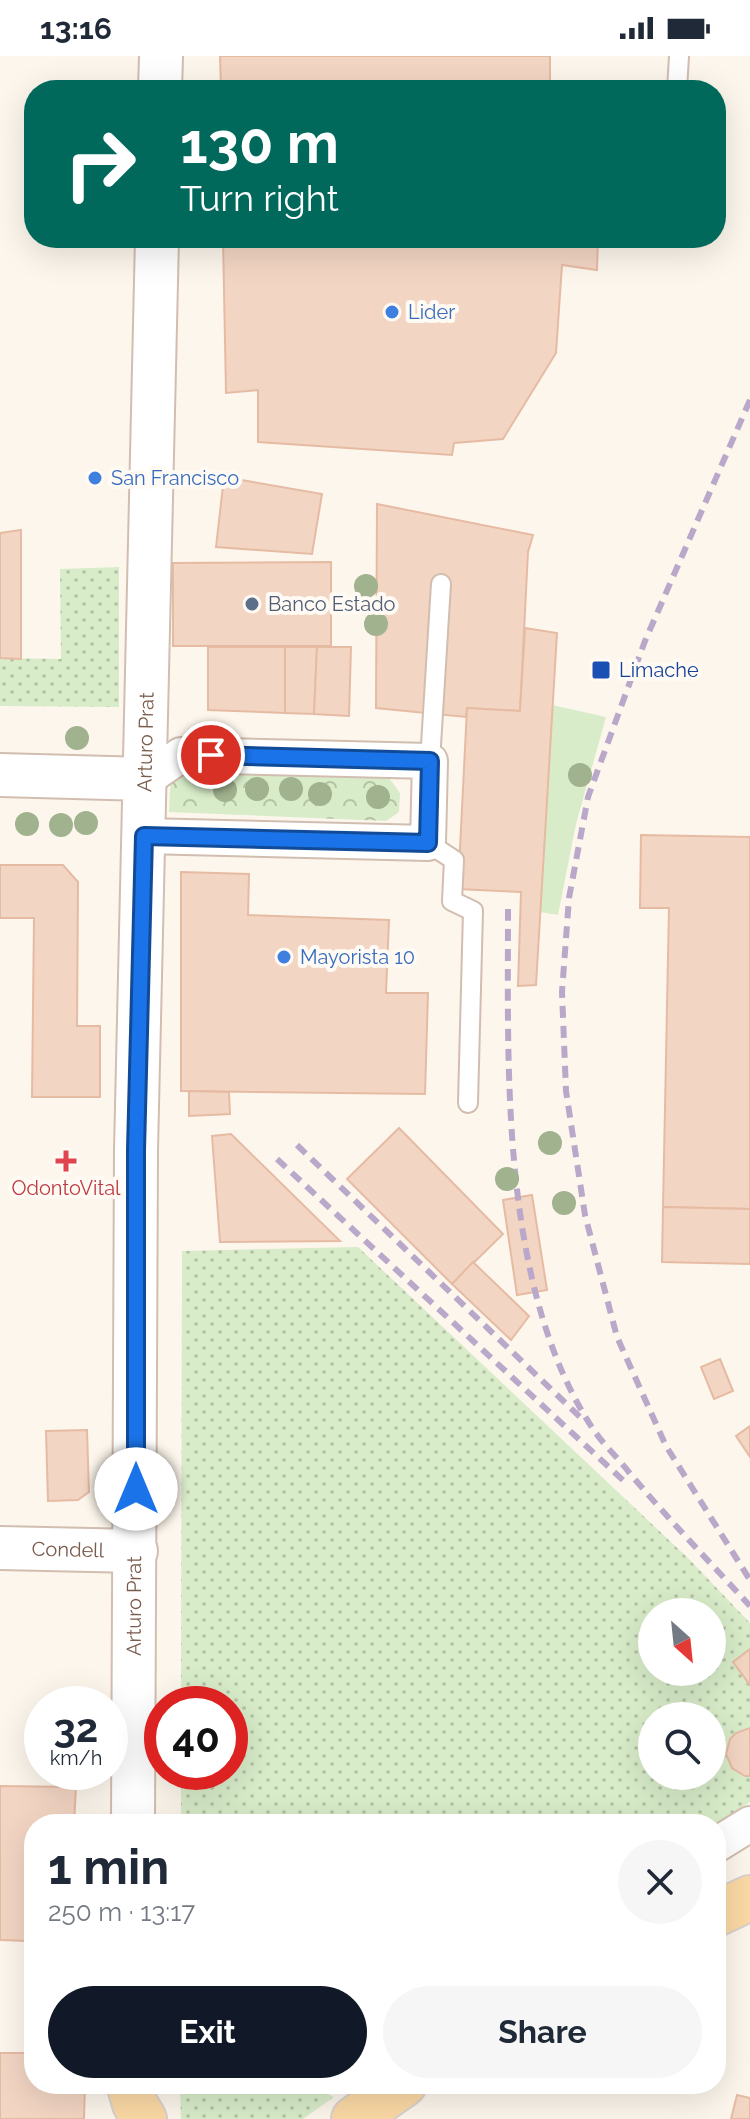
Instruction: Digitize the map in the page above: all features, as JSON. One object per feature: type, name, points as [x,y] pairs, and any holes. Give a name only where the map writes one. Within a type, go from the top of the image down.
[{"type":"main road","points":[[726,1909],[750,1898]]},
{"type":"main road","points":[[354,2119],[390,2094]]},
{"type":"street","points":[[160,80],[161,56]]},
{"type":"street","name":"Arturo Prat","points":[[133,1814],[136,1150],[157,248]]},
{"type":"street","points":[[0,775],[146,779],[181,755],[430,761],[428,843],[144,836]]},
{"type":"street","name":"Condell","points":[[0,1548],[136,1551]]},
{"type":"street","points":[[726,1839],[750,1824]]},
{"type":"lane","points":[[678,80],[679,56]]},
{"type":"lane","points":[[430,761],[441,584]]},
{"type":"lane","points":[[428,843],[454,860],[452,901],[473,911],[468,1103]]},
{"type":"green space","points":[[119,567],[119,707],[0,706],[0,658],[61,659],[60,569]]},
{"type":"green space","points":[[552,705],[606,717],[576,824],[558,915],[540,912]]},
{"type":"green space","points":[[171,769],[389,778],[400,793],[399,812],[386,821],[169,812]]},
{"type":"green space","points":[[358,1247],[690,1560],[750,1623],[750,1802],[726,1819],[726,1814],[181,1814],[181,1790],[248,1790],[248,1686],[181,1686],[182,1251]]},
{"type":"green space","points":[[180,2094],[328,2094],[334,2097],[303,2119],[181,2119]]},
{"type":"building","points":[[220,56],[550,56],[550,80],[221,80]]},
{"type":"building","name":"Lider","points":[[223,248],[598,248],[597,270],[562,265],[556,353],[503,439],[454,443],[452,455],[258,442],[258,390],[226,393]]},
{"type":"building","points":[[224,477],[322,494],[312,554],[216,547]]},
{"type":"building","points":[[377,504],[533,535],[528,552],[520,711],[467,708],[466,717],[376,708]]},
{"type":"building","points":[[21,530],[21,659],[0,658],[0,533]]},
{"type":"building","name":"Banco Estado","points":[[331,562],[331,646],[173,646],[173,563]]},
{"type":"building","points":[[525,628],[557,633],[536,985],[518,986],[521,892],[458,889],[467,708],[520,711]]},
{"type":"building","points":[[208,647],[285,647],[285,713],[208,710]]},
{"type":"building","points":[[285,647],[317,647],[314,714],[285,713]]},
{"type":"building","points":[[317,647],[351,647],[349,716],[314,714]]},
{"type":"building","points":[[641,835],[750,837],[750,1209],[663,1207],[669,908],[640,908]]},
{"type":"building","points":[[0,865],[63,865],[78,882],[77,1026],[100,1026],[100,1097],[32,1097],[34,918],[0,918]]},
{"type":"building","name":"Mayorista 10","points":[[181,872],[249,874],[248,915],[389,920],[386,993],[428,993],[425,1094],[181,1091]]},
{"type":"building","points":[[189,1091],[229,1092],[230,1114],[189,1116]]},
{"type":"building","points":[[399,1128],[503,1234],[452,1284],[347,1179]]},
{"type":"building","points":[[231,1134],[340,1241],[220,1242],[212,1136]]},
{"type":"building","points":[[532,1195],[547,1290],[517,1295],[503,1200]]},
{"type":"building","points":[[663,1207],[750,1209],[750,1264],[662,1262]]},
{"type":"building","points":[[473,1262],[529,1316],[511,1340],[452,1284]]},
{"type":"building","points":[[720,1359],[733,1391],[714,1399],[701,1367]]},
{"type":"building","points":[[750,1426],[750,1457],[736,1436]]},
{"type":"building","points":[[87,1430],[89,1492],[78,1500],[48,1501],[46,1431]]},
{"type":"building","points":[[750,1649],[750,1685],[733,1662]]},
{"type":"building","points":[[750,1728],[750,1776],[732,1768],[726,1754],[730,1739]]},
{"type":"building","points":[[0,1786],[24,1786],[24,1790],[76,1790],[75,1814],[24,1814],[24,1941],[0,1940]]},
{"type":"building","points":[[0,2053],[24,2053],[24,2094],[85,2094],[84,2119],[0,2119]]},
{"type":"building","points":[[737,2095],[750,2098],[750,2119],[731,2119]]},
{"type":"railway","points":[[750,400],[645,641],[588,797],[569,898],[562,992],[566,1091],[585,1215],[617,1337],[666,1446],[750,1580]]},
{"type":"railway","points":[[508,909],[510,1108],[525,1245],[540,1311],[563,1373],[597,1435],[750,1606]]},
{"type":"railway","points":[[297,1145],[580,1417]]},
{"type":"railway","points":[[277,1159],[626,1483]]},
{"type":"place","name":"Lider","points":[[392,312]]},
{"type":"place","name":"San Francisco","points":[[95,478]]},
{"type":"place","name":"Banco Estado","points":[[252,604]]},
{"type":"place","name":"Limache","points":[[601,670]]},
{"type":"place","name":"Mayorista 10","points":[[284,957]]},
{"type":"place","name":"OdontoVital","points":[[66,1161]]},
{"type":"route","points":[[136,1489],[136,1150],[144,836],[428,843],[430,761],[211,755]]}]
